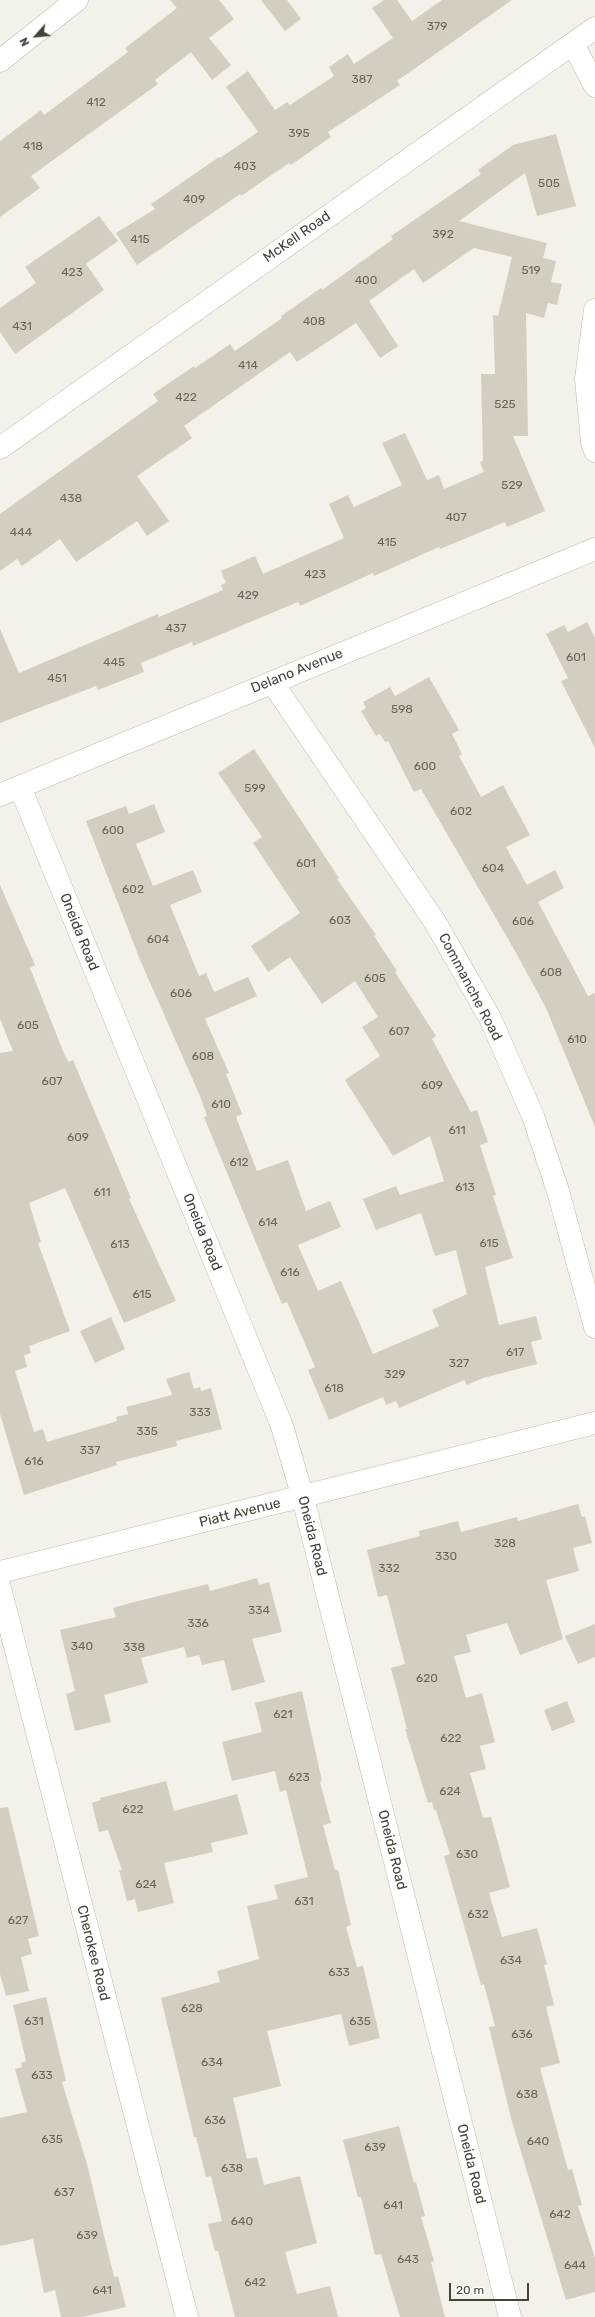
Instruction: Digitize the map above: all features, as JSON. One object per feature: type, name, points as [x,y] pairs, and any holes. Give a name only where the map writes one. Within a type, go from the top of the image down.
[{"type":"street","points":[[0,61],[77,0]]},
{"type":"street","name":"McKell Road","points":[[0,448],[595,28]]},
{"type":"street","points":[[573,44],[595,86]]},
{"type":"street","points":[[595,310],[586,379],[592,442],[595,451]]},
{"type":"street","name":"Delano Avenue","points":[[10,791],[595,549]]},
{"type":"street","name":"Commanche Road","points":[[272,682],[435,922],[490,1018],[532,1116],[556,1184],[595,1327]]},
{"type":"street","name":"Oneida Road","points":[[10,791],[282,1426],[303,1498],[510,2317]]},
{"type":"street","name":"Piatt Avenue","points":[[0,1572],[303,1498],[595,1423]]},
{"type":"street","name":"Cherokee Road","points":[[0,1588],[187,2317]]},
{"type":"building","points":[[170,0],[219,0],[234,19],[209,38],[231,65],[212,80],[191,52],[155,80],[158,84],[31,176],[40,188],[0,217],[0,141],[41,110],[44,115],[128,52],[125,48],[177,8]]},
{"type":"building","points":[[261,0],[287,0],[301,19],[285,31]]},
{"type":"building","points":[[384,0],[397,0],[412,21],[442,0],[512,0],[397,81],[400,85],[328,132],[331,137],[291,165],[289,163],[241,196],[240,194],[137,265],[116,233],[155,209],[151,204],[258,132],[226,87],[248,71],[275,110],[287,102],[290,105],[334,76],[329,67],[348,54],[354,64],[393,38],[372,8]]},
{"type":"building","points":[[556,134],[576,206],[537,216],[525,173],[459,221],[547,243],[543,258],[556,261],[551,282],[562,284],[557,305],[548,303],[544,318],[526,313],[528,436],[513,436],[545,511],[507,527],[505,522],[440,549],[439,547],[374,576],[373,573],[300,606],[298,602],[193,646],[192,642],[141,663],[144,672],[98,690],[96,686],[0,723],[0,629],[19,673],[158,614],[159,617],[223,590],[221,585],[226,583],[221,571],[255,556],[263,574],[344,538],[329,504],[348,495],[354,507],[402,485],[382,443],[405,433],[427,480],[439,475],[444,489],[484,472],[480,462],[483,461],[481,374],[495,374],[493,315],[498,316],[512,257],[474,248],[423,283],[414,269],[369,301],[398,346],[380,358],[356,323],[297,362],[290,352],[184,426],[192,438],[137,476],[169,521],[147,536],[137,521],[76,562],[60,539],[22,566],[17,559],[0,571],[0,514],[158,401],[153,394],[230,344],[235,351],[282,318],[281,316],[321,288],[322,290],[393,239],[391,236],[481,174],[478,170],[513,145]]},
{"type":"building","points":[[99,216],[118,241],[86,264],[104,290],[15,354],[0,332],[0,308],[36,283],[25,267]]},
{"type":"building","points":[[587,622],[595,638],[595,748],[561,681],[568,678],[546,634],[564,625],[568,632]]},
{"type":"building","points":[[429,677],[459,730],[452,734],[462,754],[459,756],[481,797],[503,785],[530,835],[506,847],[527,885],[555,870],[564,888],[538,902],[588,996],[595,993],[595,1127],[546,1008],[515,951],[421,789],[414,792],[388,741],[385,742],[380,734],[376,736],[361,711],[366,708],[363,702],[390,687],[395,696]]},
{"type":"building","points":[[254,749],[339,878],[337,879],[376,935],[374,936],[397,971],[395,972],[436,1036],[432,1039],[471,1112],[477,1110],[488,1142],[480,1145],[496,1195],[493,1196],[513,1258],[485,1267],[499,1325],[536,1316],[542,1339],[531,1342],[537,1364],[483,1378],[467,1385],[464,1380],[399,1408],[396,1401],[386,1405],[383,1397],[329,1420],[308,1370],[315,1367],[287,1302],[282,1304],[266,1267],[204,1117],[207,1116],[200,1096],[140,960],[86,821],[126,806],[129,814],[154,804],[165,832],[136,844],[153,886],[193,870],[202,892],[170,905],[199,976],[206,973],[214,992],[248,977],[257,996],[205,1019],[229,1073],[226,1074],[242,1114],[236,1117],[257,1171],[288,1160],[306,1211],[330,1201],[341,1227],[298,1245],[318,1291],[341,1281],[373,1354],[439,1326],[432,1310],[467,1294],[456,1250],[435,1256],[421,1213],[376,1230],[363,1199],[396,1186],[400,1195],[444,1181],[430,1136],[393,1156],[345,1080],[380,1056],[362,1027],[378,1017],[355,981],[322,1004],[290,957],[268,972],[251,946],[300,913],[253,843],[262,837],[218,773]]},
{"type":"building","points":[[0,885],[35,965],[30,968],[65,1056],[69,1062],[73,1060],[131,1198],[129,1199],[176,1301],[124,1323],[65,1188],[29,1203],[41,1242],[38,1243],[70,1331],[29,1346],[31,1353],[24,1355],[27,1367],[15,1371],[34,1432],[43,1429],[47,1442],[117,1421],[116,1417],[128,1414],[126,1407],[172,1395],[166,1379],[189,1372],[194,1389],[200,1387],[201,1391],[211,1388],[222,1429],[176,1441],[177,1446],[116,1462],[117,1465],[24,1495],[0,1414],[0,1053],[13,1051],[0,1019]]},
{"type":"building","points":[[111,1317],[125,1349],[95,1363],[80,1331]]},
{"type":"building","points":[[578,1504],[582,1517],[585,1516],[592,1543],[573,1548],[579,1571],[546,1580],[563,1639],[520,1655],[507,1623],[466,1635],[471,1652],[454,1656],[466,1698],[482,1693],[495,1742],[480,1746],[486,1769],[470,1773],[483,1818],[491,1817],[510,1887],[489,1893],[502,1937],[537,1928],[547,1964],[544,1965],[554,2005],[546,2007],[560,2063],[540,2068],[568,2170],[572,2169],[582,2205],[578,2206],[595,2258],[595,2292],[566,2300],[512,2122],[489,2027],[495,2026],[484,1984],[481,1985],[444,1856],[450,1854],[436,1810],[434,1810],[432,1802],[428,1803],[405,1729],[407,1729],[391,1668],[405,1664],[387,1595],[378,1597],[367,1550],[420,1536],[419,1531],[458,1521],[461,1532],[517,1517],[518,1521]]},
{"type":"building","points":[[257,1578],[259,1585],[269,1582],[282,1632],[252,1639],[265,1682],[232,1691],[224,1660],[202,1665],[199,1655],[187,1658],[184,1647],[141,1658],[148,1683],[104,1695],[111,1722],[75,1731],[66,1694],[75,1691],[60,1630],[116,1617],[113,1608],[134,1602],[208,1584],[210,1591]]},
{"type":"building","points":[[595,1624],[595,1657],[578,1664],[565,1636]]},
{"type":"building","points":[[302,1691],[322,1781],[320,1782],[331,1823],[323,1825],[335,1870],[338,1870],[351,1925],[346,1927],[357,1967],[363,1966],[380,2038],[349,2046],[341,2014],[267,2031],[281,2086],[233,2098],[247,2159],[257,2157],[264,2185],[300,2176],[317,2243],[285,2252],[297,2294],[330,2286],[338,2317],[235,2317],[218,2251],[215,2251],[208,2224],[222,2221],[211,2176],[206,2177],[196,2137],[194,2137],[161,1998],[220,1982],[217,1971],[259,1959],[247,1906],[278,1899],[274,1885],[308,1877],[286,1790],[280,1792],[275,1771],[232,1781],[222,1742],[262,1732],[255,1703]]},
{"type":"building","points":[[567,1701],[575,1722],[552,1731],[544,1710]]},
{"type":"building","points":[[166,1781],[174,1811],[237,1794],[248,1834],[211,1843],[213,1852],[164,1863],[174,1903],[138,1912],[135,1899],[127,1901],[119,1870],[122,1870],[108,1830],[99,1832],[92,1803],[101,1800],[100,1798]]},
{"type":"building","points":[[8,1807],[39,1936],[28,1939],[32,1954],[21,1957],[29,1991],[6,1996],[0,1974],[0,1808]]},
{"type":"building","points":[[46,1997],[66,2081],[62,2082],[87,2164],[114,2277],[118,2276],[126,2307],[82,2317],[61,2317],[55,2290],[44,2293],[33,2239],[0,2246],[0,2118],[27,2112],[15,2069],[22,2067],[21,2063],[26,2061],[13,2005]]},
{"type":"building","points":[[399,2126],[414,2183],[416,2182],[425,2216],[421,2217],[434,2261],[431,2262],[445,2317],[400,2317],[381,2254],[375,2255],[361,2197],[358,2197],[343,2140]]}]
